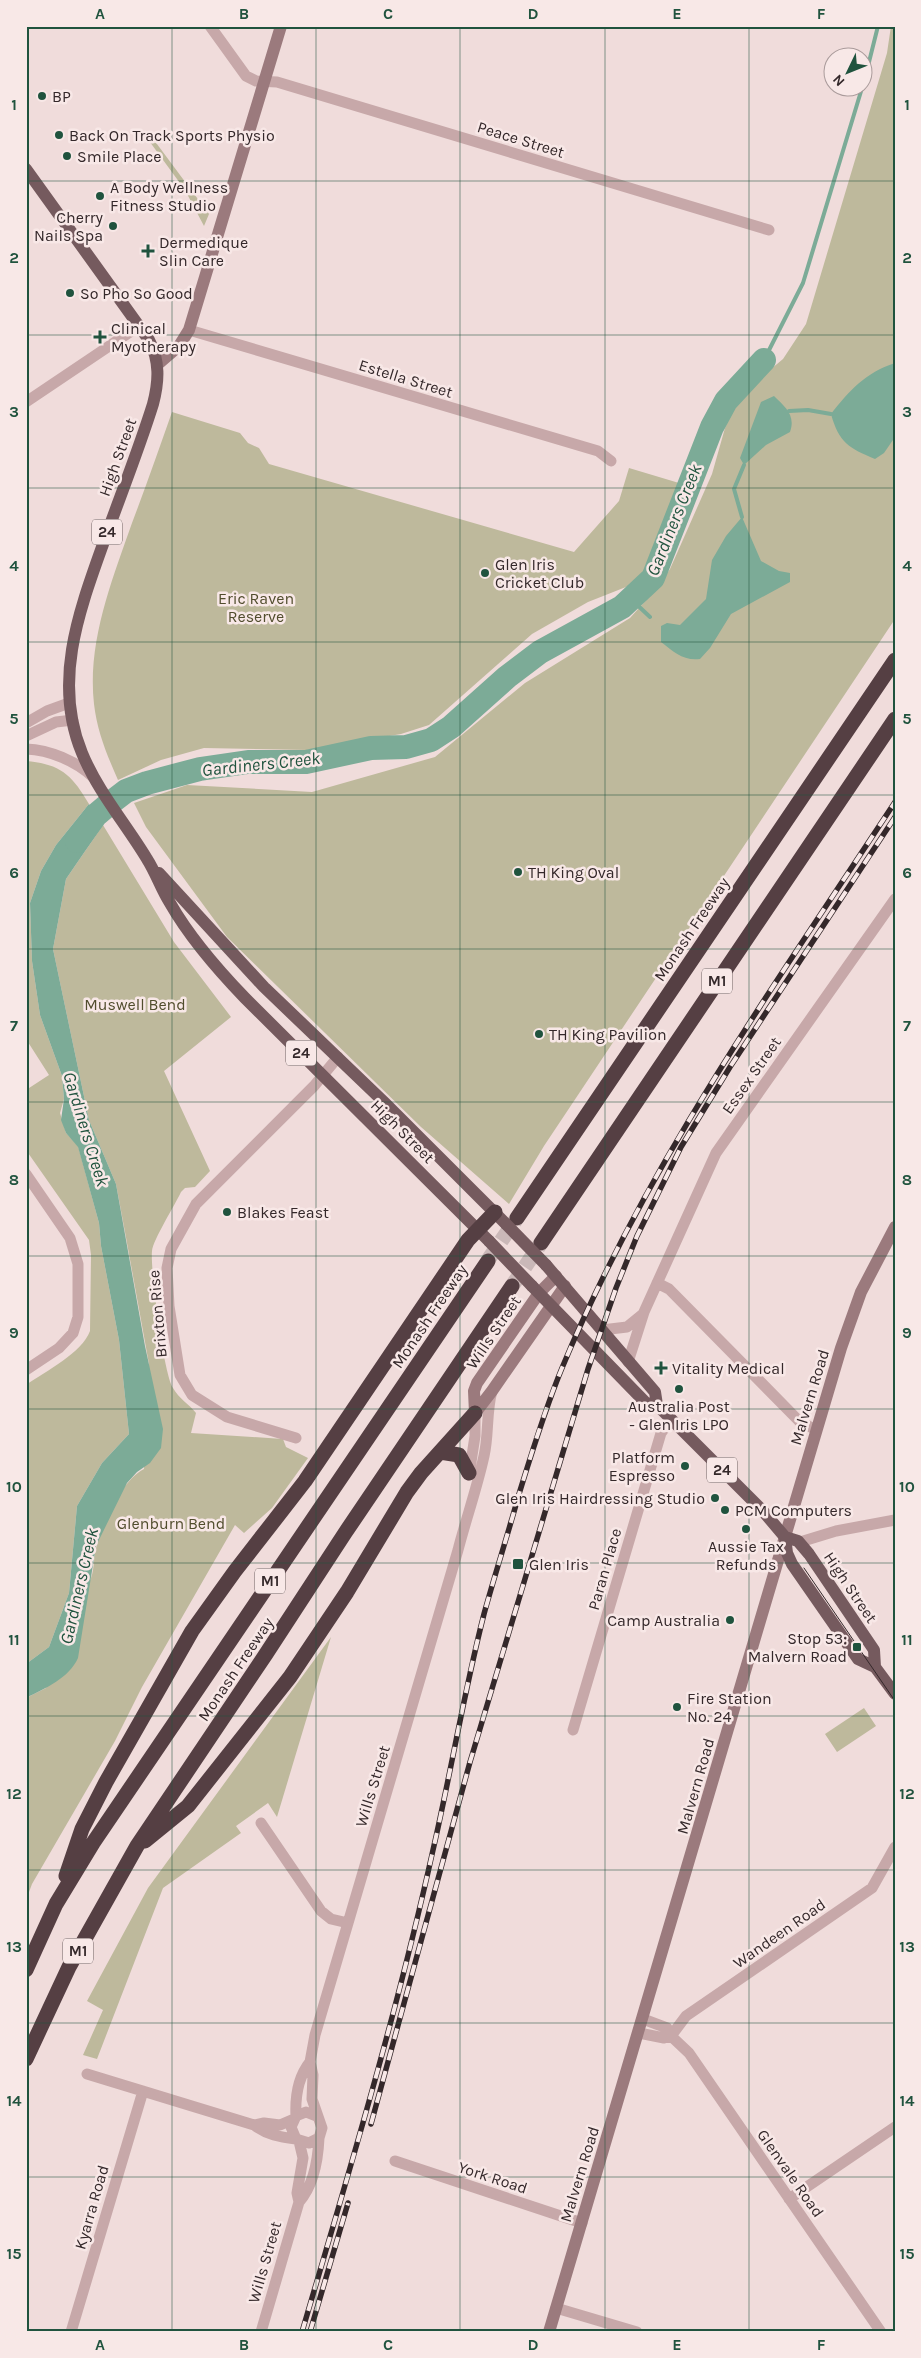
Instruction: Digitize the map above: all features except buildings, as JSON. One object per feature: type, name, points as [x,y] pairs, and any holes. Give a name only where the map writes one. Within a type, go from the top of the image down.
[{"type":"highway","name":"Monash Freeway","points":[[517,1218],[895,660]]},
{"type":"highway","name":"M1","points":[[540,1243],[895,719]]},
{"type":"highway","points":[[56,1904],[82,1829],[106,1782],[192,1631],[235,1571],[306,1481],[481,1232],[496,1214]]},
{"type":"highway","name":"Monash Freeway","points":[[26,1970],[56,1904],[110,1818],[488,1261]]},
{"type":"highway","name":"Monash Freeway","points":[[26,2060],[69,1967],[137,1846],[266,1654],[345,1532],[512,1286]]},
{"type":"highway","points":[[137,1846],[160,1831],[188,1806],[261,1716],[317,1639],[407,1492],[475,1413]]},
{"type":"highway","points":[[440,1452],[459,1456],[470,1473]]},
{"type":"main road","points":[[157,365],[179,346],[190,330],[281,26]]},
{"type":"main road","name":"High Street","points":[[27,172],[139,326],[153,348],[157,365],[158,380],[153,404],[76,626],[70,660],[70,703],[82,751],[99,784],[148,860],[247,969],[546,1265],[655,1392],[657,1405]]},
{"type":"main road","name":"High Street","points":[[148,860],[172,908],[211,960],[245,998],[481,1232],[646,1403],[657,1405],[762,1510],[785,1537],[787,1553],[792,1564],[839,1633],[858,1659],[875,1667],[895,1694]]},
{"type":"main road","name":"Malvern Road","points":[[549,2332],[849,1323],[873,1268],[895,1227]]},
{"type":"main road","name":"Wills Street","points":[[475,1413],[474,1391],[477,1383],[536,1289],[556,1276]]},
{"type":"main road","name":"Wills Street","points":[[475,1413],[565,1286]]},
{"type":"main road","points":[[785,1537],[800,1542]]},
{"type":"main road","name":"High Street","points":[[800,1542],[874,1650],[875,1667]]},
{"type":"street","name":"Peace Street","points":[[210,26],[246,76],[256,81],[277,82],[769,230]]},
{"type":"street","points":[[26,402],[139,326]]},
{"type":"street","name":"Estella Street","points":[[190,330],[598,451],[611,461]]},
{"type":"street","points":[[26,723],[47,711],[70,703]]},
{"type":"street","points":[[26,736],[56,722],[73,720]]},
{"type":"street","points":[[26,749],[60,757],[86,771],[99,784]]},
{"type":"street","name":"Essex Street","points":[[628,1362],[644,1312],[716,1153],[895,899]]},
{"type":"street","name":"Brixton Rise","points":[[296,1438],[227,1417],[192,1395],[180,1375],[166,1277],[171,1248],[196,1204],[324,1075],[338,1058]]},
{"type":"street","points":[[26,1174],[70,1238],[78,1264],[78,1317],[73,1333],[58,1348],[26,1370]]},
{"type":"street","points":[[657,1283],[669,1289],[799,1421],[816,1430]]},
{"type":"street","name":"Essex Street","points":[[602,1330],[626,1327],[644,1312]]},
{"type":"street","name":"Wills Street","points":[[316,2116],[312,2099],[313,2075],[310,2062],[315,2035],[484,1458],[488,1433],[489,1403],[492,1391]]},
{"type":"street","name":"Wills Street","points":[[465,1519],[475,1436],[475,1413]]},
{"type":"street","name":"Paran Place","points":[[573,1730],[662,1430],[671,1419]]},
{"type":"street","points":[[800,1542],[836,1531],[895,1520]]},
{"type":"street","points":[[261,1823],[321,1911],[331,1919],[348,1923]]},
{"type":"street","name":"Wandeen Road","points":[[671,2036],[686,2016],[872,1888],[895,1847]]},
{"type":"street","name":"Glenvale Road","points":[[643,2019],[667,2028],[671,2036],[689,2052],[881,2332]]},
{"type":"street","points":[[639,2033],[664,2038],[671,2036]]},
{"type":"street","name":"Wills Street","points":[[295,2118],[295,2104],[301,2073],[310,2062]]},
{"type":"street","points":[[87,2074],[254,2125],[263,2132],[276,2136],[309,2143],[319,2138],[322,2128],[316,2116],[306,2112],[280,2125],[264,2123],[254,2125]]},
{"type":"street","name":"Kyarra Road","points":[[71,2332],[143,2091]]},
{"type":"street","points":[[295,2118],[292,2132],[298,2140]]},
{"type":"street","points":[[790,2199],[895,2127]]},
{"type":"street","name":"Wills Street","points":[[261,2332],[299,2202],[307,2193],[318,2153],[319,2138]]},
{"type":"street","name":"Wills Street","points":[[298,2140],[302,2158],[297,2193],[299,2202]]},
{"type":"street","name":"York Road","points":[[395,2161],[582,2223]]},
{"type":"street","points":[[556,2308],[637,2332]]},
{"type":"green space","points":[[891,26],[895,26],[895,619],[544,1146],[509,1204],[421,1127],[227,937],[146,827],[134,803],[187,785],[312,792],[435,757],[525,683],[630,618],[657,588],[670,569],[712,474],[725,428],[736,404],[746,390],[783,359],[806,324],[887,53]]},
{"type":"green space","points":[[151,136],[209,214],[204,226],[185,190],[147,138]]},
{"type":"green space","name":"Eric Raven Reserve","points":[[172,412],[240,433],[248,443],[259,448],[269,464],[574,552],[619,501],[629,468],[679,483],[648,569],[631,585],[588,602],[532,634],[429,725],[401,734],[307,750],[204,748],[161,760],[118,780],[103,743],[95,714],[94,658],[109,589]]},
{"type":"green space","points":[[26,761],[57,768],[71,778],[89,804],[56,845],[41,871],[30,903],[32,961],[40,1015],[62,1076],[64,1099],[60,1113],[66,1133],[78,1146],[99,1223],[101,1246],[119,1340],[129,1434],[102,1463],[77,1506],[69,1593],[49,1647],[26,1664],[26,1385],[72,1354],[86,1339],[90,1331],[91,1255],[89,1240],[26,1150],[26,1090],[49,1075],[26,1039]]},
{"type":"green space","points":[[103,825],[174,942],[231,1017],[164,1071],[210,1171],[195,1187],[185,1188],[181,1192],[160,1231],[152,1251],[158,1321],[169,1379],[175,1392],[196,1413],[191,1433],[283,1439],[286,1447],[308,1458],[272,1508],[244,1533],[235,1525],[142,1687],[115,1741],[32,1884],[26,1900],[26,1698],[46,1688],[91,1578],[96,1549],[109,1513],[128,1482],[144,1469],[149,1364],[116,1184],[89,1120],[53,949],[66,879]]},
{"type":"green space","points":[[331,1637],[277,1817],[268,1803],[236,1826],[241,1833],[163,1888],[97,2059],[83,2055],[103,2010],[87,2001],[148,1888]]},
{"type":"green space","points":[[864,1708],[876,1726],[837,1752],[825,1734]]},
{"type":"water","points":[[895,363],[895,437],[884,453],[875,459],[846,443],[838,432],[831,414],[859,383],[884,367]]},
{"type":"water","points":[[774,396],[790,416],[792,421],[790,432],[766,445],[744,465],[740,458],[761,402]]},
{"type":"water","points":[[742,517],[761,561],[779,571],[790,573],[790,582],[731,614],[710,648],[700,659],[689,659],[661,642],[661,626],[667,623],[680,625],[706,599],[712,560],[726,536]]},
{"type":"water","points":[[89,804],[103,825],[66,879],[53,949],[89,1120],[116,1184],[145,1346],[163,1429],[161,1448],[150,1463],[137,1472],[127,1483],[96,1546],[78,1658],[63,1677],[26,1698],[26,1664],[49,1647],[69,1593],[77,1506],[102,1463],[129,1434],[119,1340],[101,1246],[99,1223],[78,1147],[66,1133],[61,1120],[64,1099],[62,1076],[40,1015],[32,961],[30,903],[41,871],[56,845]]},
{"type":"waterway","name":"Gardiners Creek","points":[[872,48],[878,26]]},
{"type":"waterway","name":"Gardiners Creek","points":[[764,360],[803,283],[859,98]]},
{"type":"waterway","name":"Gardiners Creek","points":[[77,841],[96,815],[109,804],[126,791],[147,783],[200,769],[248,762],[306,762],[371,748],[406,747],[431,740],[451,727],[507,677],[540,652],[622,607],[653,578],[712,427],[726,401],[764,360]]},
{"type":"waterway","points":[[789,411],[808,410],[831,414]]},
{"type":"waterway","points":[[742,517],[734,489],[744,465]]},
{"type":"waterway","points":[[632,600],[650,617]]},
{"type":"tunnel","points":[[488,1260],[517,1218]]},
{"type":"tunnel","points":[[512,1286],[541,1243]]},
{"type":"tram line","points":[[804,1568],[895,1701]]},
{"type":"railway","points":[[302,2332],[372,2092],[404,1972],[433,1850],[484,1614],[519,1494],[556,1383],[596,1293],[633,1220],[673,1148],[759,1008],[895,802]]},
{"type":"railway","points":[[371,2124],[470,1762],[588,1369],[616,1288],[637,1236],[681,1147],[730,1067],[895,817]]},
{"type":"railway","points":[[310,2332],[348,2203]]},
{"type":"place","name":"BP","points":[[42,96]]},
{"type":"place","name":"Back On Track Sports Physio","points":[[59,135]]},
{"type":"place","name":"Smile Place","points":[[67,156]]},
{"type":"place","name":"A Body Wellness Fitness Studio","points":[[100,196]]},
{"type":"place","name":"Cherry Nails Spa","points":[[113,226]]},
{"type":"place","name":"Dermedique Slin Care","points":[[148,251]]},
{"type":"place","name":"So Pho So Good","points":[[70,293]]},
{"type":"place","name":"Clinical Myotherapy","points":[[100,337]]},
{"type":"place","name":"Glen Iris Cricket Club","points":[[485,573]]},
{"type":"place","name":"TH King Oval","points":[[518,872]]},
{"type":"place","name":"TH King Pavilion","points":[[539,1034]]},
{"type":"place","name":"Blakes Feast","points":[[227,1212]]},
{"type":"place","name":"Vitality Medical","points":[[661,1368]]},
{"type":"place","name":"Australia Post - Glen Iris LPO","points":[[679,1389]]},
{"type":"place","name":"Platform Espresso","points":[[685,1466]]},
{"type":"place","name":"Glen Iris Hairdressing Studio","points":[[715,1498]]},
{"type":"place","name":"PCM Computers","points":[[725,1510]]},
{"type":"place","name":"Aussie Tax Refunds","points":[[746,1529]]},
{"type":"place","name":"Glen Iris","points":[[518,1564]]},
{"type":"place","name":"Camp Australia","points":[[730,1620]]},
{"type":"place","name":"Stop 53: Malvern Road","points":[[857,1647]]},
{"type":"place","name":"Fire Station No. 24","points":[[677,1707]]},
{"type":"park label","name":"Muswell Bend","points":[[135,1004]]},
{"type":"park label","name":"Glenburn Bend","points":[[171,1523]]}]
